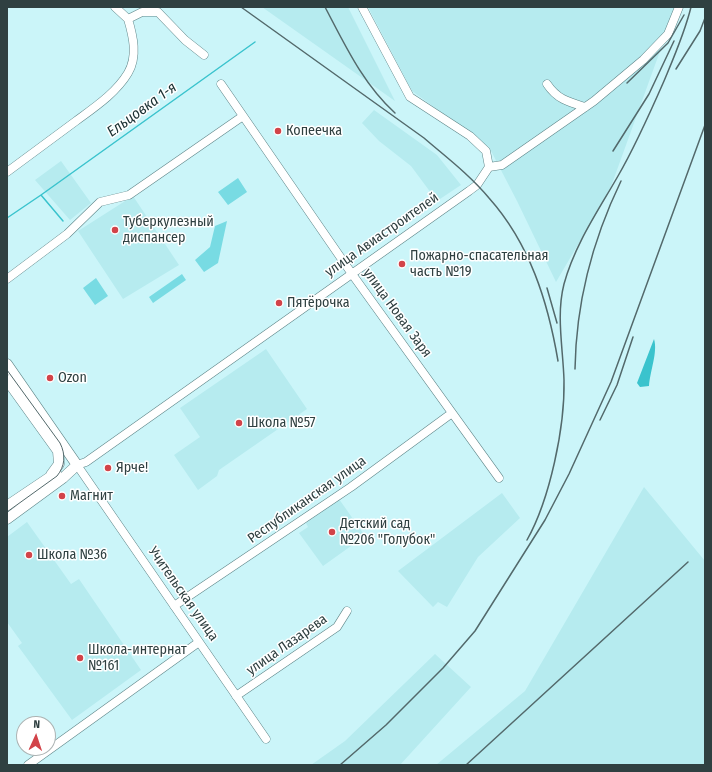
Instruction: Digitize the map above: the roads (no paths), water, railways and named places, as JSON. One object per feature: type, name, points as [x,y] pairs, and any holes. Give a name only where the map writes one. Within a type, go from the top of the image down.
[{"type":"main road","name":"Учительская улица","points":[[7,364],[76,465]]},
{"type":"main road","name":"Учительская улица","points":[[7,380],[60,457],[64,461],[76,465]]},
{"type":"main road","points":[[51,475],[59,466],[60,457]]},
{"type":"main road","name":"улица Авиастроителей","points":[[7,506],[51,475],[76,465]]},
{"type":"main road","name":"улица Авиастроителей","points":[[7,519],[63,478],[76,465]]},
{"type":"street","points":[[7,172],[94,107],[114,90],[128,72],[134,56],[133,37],[128,19],[115,7]]},
{"type":"street","points":[[362,7],[410,97],[470,136],[486,151],[489,167],[502,165],[585,107],[643,60],[668,34],[679,7]]},
{"type":"street","points":[[128,19],[142,12],[158,12],[185,40],[204,55]]},
{"type":"street","name":"улица Новая Заря","points":[[221,84],[352,274],[499,478]]},
{"type":"street","points":[[547,84],[553,93],[564,101],[585,107]]},
{"type":"street","points":[[7,279],[67,234],[100,202],[129,194],[243,116]]},
{"type":"street","name":"улица Авиастроителей","points":[[76,465],[86,462],[477,185],[489,167]]},
{"type":"street","name":"Республиканская улица","points":[[174,606],[345,491],[452,413]]},
{"type":"street","name":"Учительская улица","points":[[76,465],[266,739]]},
{"type":"street","name":"улица Лазарева","points":[[236,696],[337,626],[347,611]]},
{"type":"street","points":[[28,765],[199,642]]},
{"type":"waterway","name":"Ельцовка 1-я","points":[[41,195],[255,42]]},
{"type":"waterway","name":"Ельцовка 1-я","points":[[7,218],[41,195],[63,221]]},
{"type":"tram line","points":[[7,370],[60,443],[64,456],[62,468],[57,476],[7,512]]},
{"type":"railway","points":[[241,7],[424,138],[458,166],[482,190],[503,216],[516,235],[526,254],[543,296],[558,361]]},
{"type":"railway","points":[[325,7],[364,77],[373,90],[395,113]]},
{"type":"railway","points":[[527,540],[543,504],[559,440],[564,399],[560,320],[560,308],[564,284],[574,255],[581,241],[637,141],[679,44],[691,7]]},
{"type":"railway","points":[[627,83],[668,43],[684,15]]},
{"type":"railway","points":[[676,69],[700,31],[705,18]]},
{"type":"railway","points":[[613,151],[649,94],[674,41]]},
{"type":"railway","points":[[340,765],[386,725],[443,668],[475,631],[545,520],[569,474],[611,382],[705,125]]},
{"type":"railway","points":[[575,369],[576,344],[582,296],[594,249],[621,181]]},
{"type":"railway","points":[[547,288],[557,323]]},
{"type":"railway","points":[[600,420],[617,385],[633,337]]},
{"type":"railway","points":[[466,765],[688,562]]},
{"type":"place","name":"Копеечка","points":[[278,131]]},
{"type":"place","name":"Туберкулезный диспансер","points":[[115,230]]},
{"type":"place","name":"Пожарно-спасательная часть №19","points":[[402,264]]},
{"type":"place","name":"Пятёрочка","points":[[279,303]]},
{"type":"place","name":"Ozon","points":[[50,378]]},
{"type":"place","name":"Школа №57","points":[[239,423]]},
{"type":"place","name":"Ярче!","points":[[108,468]]},
{"type":"place","name":"Магнит","points":[[62,496]]},
{"type":"place","name":"Детский сад №206 \"Голубок\"","points":[[332,532]]},
{"type":"place","name":"Школа №36","points":[[29,555]]},
{"type":"place","name":"Школа-интернат №161","points":[[80,658]]}]
